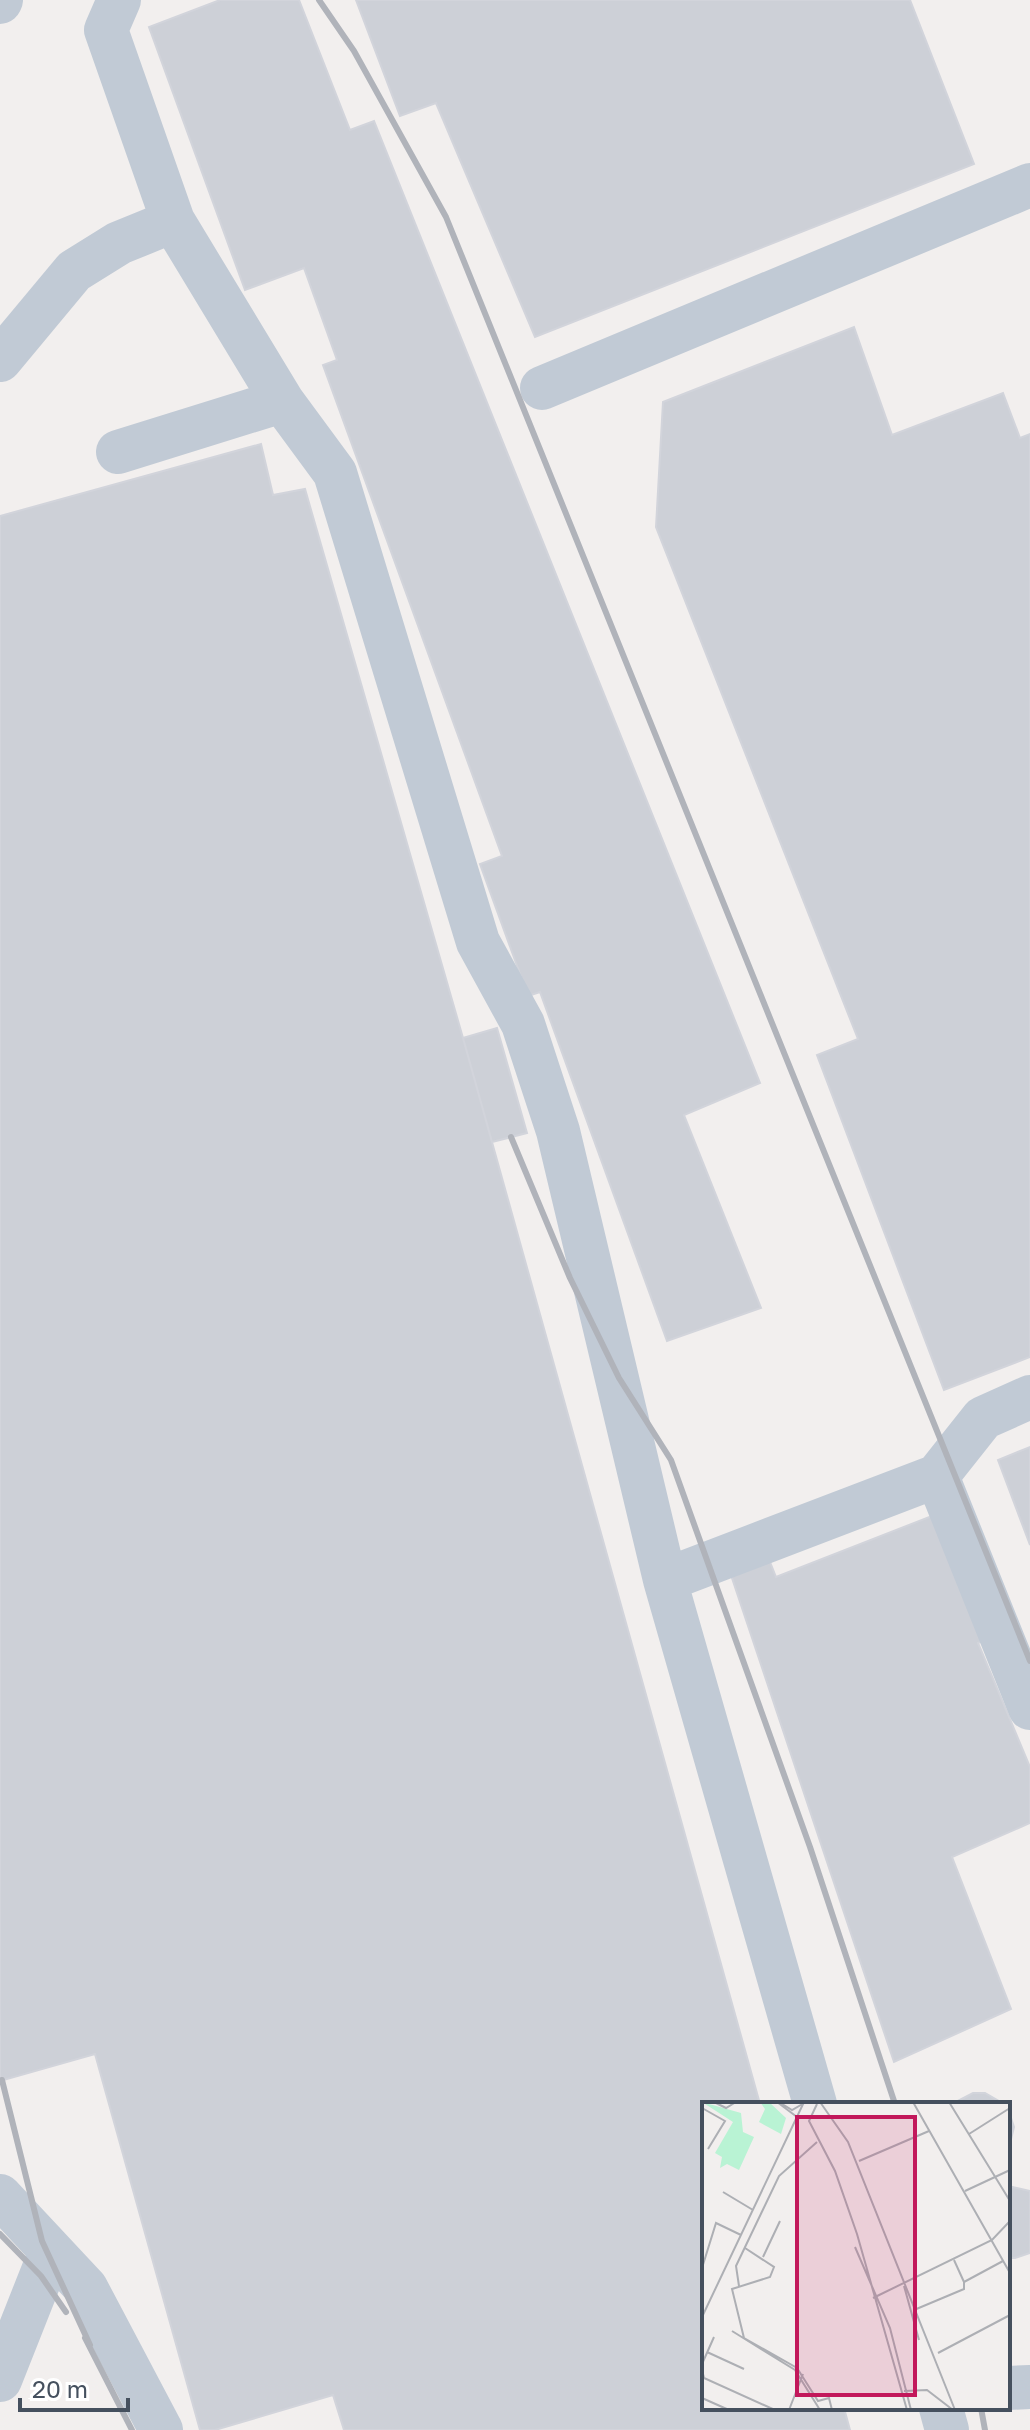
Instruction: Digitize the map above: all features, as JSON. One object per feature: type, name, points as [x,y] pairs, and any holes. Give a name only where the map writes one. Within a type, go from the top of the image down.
[{"type":"lane","points":[[119,0],[106,30],[173,221],[282,401],[335,473],[478,942],[523,1024],[558,1131],[665,1580],[814,2102]]},
{"type":"lane","points":[[542,388],[1030,185]]},
{"type":"lane","points":[[0,360],[74,271],[119,243],[173,221]]},
{"type":"lane","points":[[118,452],[282,401]]},
{"type":"lane","points":[[665,1580],[937,1476],[983,1418],[1030,1397]]},
{"type":"lane","points":[[937,1476],[1027,1691]]},
{"type":"lane","points":[[0,2196],[86,2288],[161,2430]]},
{"type":"lane","points":[[0,2380],[51,2251]]},
{"type":"lane","points":[[1010,2388],[1030,2387]]},
{"type":"lane","points":[[942,2410],[947,2430]]},
{"type":"building","points":[[220,0],[299,0],[350,130],[374,121],[760,1083],[684,1115],[761,1308],[667,1341],[540,992],[528,996],[480,864],[502,856],[323,365],[337,360],[304,268],[245,290],[149,27]]},
{"type":"building","points":[[356,0],[910,0],[974,164],[535,337],[436,103],[400,116]]},
{"type":"building","points":[[854,327],[892,435],[1003,393],[1020,438],[1030,434],[1030,1357],[944,1390],[817,1055],[858,1039],[656,527],[663,402]]},
{"type":"building","points":[[261,444],[273,495],[305,489],[463,1038],[759,2102],[702,2102],[702,2410],[845,2410],[850,2430],[344,2430],[333,2395],[215,2430],[200,2430],[95,2054],[0,2081],[0,516]]},
{"type":"building","points":[[497,1028],[527,1133],[492,1142],[463,1038]]},
{"type":"building","points":[[1030,1447],[1030,1545],[998,1460]]},
{"type":"building","points":[[937,1514],[990,1638],[978,1643],[1030,1767],[1030,1823],[952,1857],[1011,2009],[894,2062],[730,1572],[768,1557],[776,1577]]},
{"type":"building","points":[[973,2093],[985,2093],[1001,2102],[956,2102]]},
{"type":"building","points":[[1010,2115],[1014,2127],[1010,2143]]},
{"type":"building","points":[[1010,2186],[1030,2191],[1030,2253],[1010,2258]]},
{"type":"railway","points":[[319,0],[354,51],[446,217],[1030,1661]]},
{"type":"railway","points":[[511,1137],[570,1278],[619,1378],[671,1460],[810,1847],[894,2102]]},
{"type":"railway","points":[[2,2080],[42,2241],[90,2345]]},
{"type":"railway","points":[[0,2234],[41,2276],[66,2312]]},
{"type":"railway","points":[[85,2338],[132,2430]]},
{"type":"railway","points":[[981,2410],[985,2430]]}]
